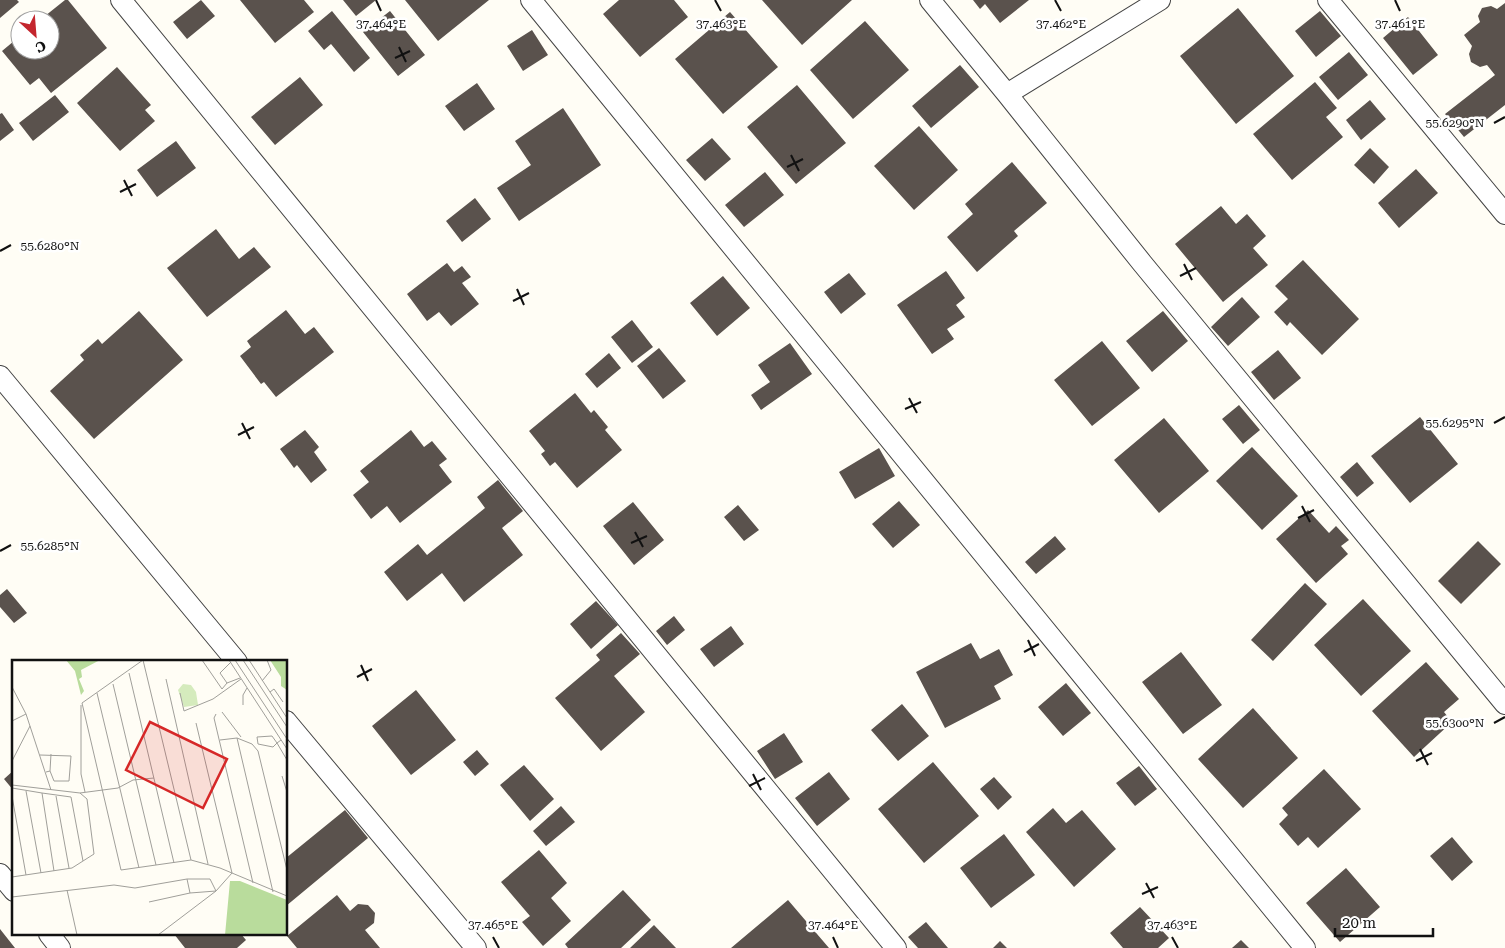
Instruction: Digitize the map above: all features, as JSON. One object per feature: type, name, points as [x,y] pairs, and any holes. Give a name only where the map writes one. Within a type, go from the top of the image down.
[{"type":"lane","points":[[121,0],[896,948]]},
{"type":"lane","points":[[531,0],[1305,948]]},
{"type":"lane","points":[[930,0],[1142,263],[1505,704]]},
{"type":"lane","points":[[1007,94],[1160,0]]},
{"type":"lane","points":[[1328,0],[1505,214]]},
{"type":"lane","points":[[0,376],[235,660]]},
{"type":"lane","points":[[288,723],[476,948]]},
{"type":"lane","points":[[0,874],[12,889]]},
{"type":"lane","points":[[51,936],[60,948]]},
{"type":"building","points":[[0,0],[17,0],[19,2],[0,18]]},
{"type":"building","points":[[65,0],[68,0],[107,48],[51,93],[39,78],[30,85],[2,51],[10,44],[10,60],[60,60],[60,10],[52,10]]},
{"type":"building","points":[[201,0],[215,16],[187,39],[173,22]]},
{"type":"building","points":[[240,0],[304,0],[314,12],[275,43]]},
{"type":"building","points":[[343,0],[376,0],[356,16]]},
{"type":"building","points":[[405,0],[489,0],[438,41]]},
{"type":"building","points":[[619,0],[674,0],[688,17],[640,57],[603,14]]},
{"type":"building","points":[[762,0],[852,0],[802,45]]},
{"type":"building","points":[[973,0],[1029,0],[1000,23],[985,4],[980,9]]},
{"type":"building","points":[[1505,3],[1505,105],[1464,137],[1445,114],[1495,75],[1487,65],[1480,67],[1471,62],[1469,54],[1472,46],[1464,35],[1480,22],[1478,16],[1482,8],[1491,6],[1497,9]]},
{"type":"building","points":[[1238,8],[1294,76],[1236,124],[1180,56]]},
{"type":"building","points":[[332,11],[370,58],[354,72],[331,44],[324,50],[308,31]]},
{"type":"building","points":[[390,11],[425,55],[398,76],[363,32]]},
{"type":"building","points":[[1320,11],[1341,36],[1316,57],[1295,31]]},
{"type":"building","points":[[730,12],[778,67],[723,114],[675,59]]},
{"type":"building","points":[[1408,17],[1438,55],[1413,75],[1383,38]]},
{"type":"building","points":[[865,21],[909,70],[853,119],[810,70]]},
{"type":"building","points":[[532,30],[548,55],[523,71],[507,46]]},
{"type":"building","points":[[1349,52],[1368,75],[1338,100],[1319,77]]},
{"type":"building","points":[[960,65],[979,87],[931,128],[912,106]]},
{"type":"building","points":[[117,67],[151,105],[145,110],[155,121],[120,151],[77,103]]},
{"type":"building","points":[[300,77],[323,105],[275,145],[251,117]]},
{"type":"building","points":[[1315,82],[1337,108],[1326,117],[1343,137],[1292,180],[1253,134]]},
{"type":"building","points":[[477,83],[495,109],[464,131],[445,106]]},
{"type":"building","points":[[797,85],[846,143],[796,184],[747,127]]},
{"type":"building","points":[[55,95],[69,112],[33,141],[19,123]]},
{"type":"building","points":[[1370,100],[1386,119],[1361,140],[1346,120]]},
{"type":"building","points":[[563,108],[601,165],[519,221],[497,188],[531,165],[515,141]]},
{"type":"building","points":[[2,113],[14,130],[0,141],[0,114]]},
{"type":"building","points":[[919,126],[958,170],[914,210],[874,166]]},
{"type":"building","points":[[712,138],[731,159],[705,181],[686,160]]},
{"type":"building","points":[[176,141],[196,168],[157,197],[137,170]]},
{"type":"building","points":[[1370,148],[1389,167],[1374,184],[1354,165]]},
{"type":"building","points":[[1012,162],[1047,203],[1014,231],[1018,236],[977,272],[947,237],[973,214],[965,204]]},
{"type":"building","points":[[1416,169],[1438,193],[1399,228],[1378,203]]},
{"type":"building","points":[[765,172],[784,195],[744,227],[725,205]]},
{"type":"building","points":[[475,198],[491,219],[462,242],[446,221]]},
{"type":"building","points":[[1221,206],[1236,224],[1247,214],[1266,236],[1253,248],[1268,265],[1223,302],[1175,244]]},
{"type":"building","points":[[216,229],[239,259],[254,247],[271,267],[207,317],[167,268]]},
{"type":"building","points":[[1303,260],[1359,319],[1322,355],[1290,322],[1287,326],[1274,312],[1288,299],[1275,286]]},
{"type":"building","points":[[447,263],[454,272],[462,266],[471,277],[462,283],[479,304],[451,326],[439,312],[427,321],[407,294]]},
{"type":"building","points":[[946,271],[965,298],[956,305],[965,317],[947,329],[954,339],[932,354],[897,305]]},
{"type":"building","points":[[849,273],[866,294],[841,314],[824,292]]},
{"type":"building","points":[[723,276],[750,308],[717,336],[690,303]]},
{"type":"building","points":[[1242,297],[1260,317],[1228,346],[1211,327]]},
{"type":"building","points":[[286,310],[305,334],[314,327],[334,352],[276,397],[264,382],[261,384],[240,356],[251,347],[247,341]]},
{"type":"building","points":[[139,311],[183,360],[94,439],[50,391],[84,360],[80,355],[98,339],[102,344]]},
{"type":"building","points":[[1163,311],[1188,341],[1152,372],[1126,341]]},
{"type":"building","points":[[632,320],[653,347],[632,363],[611,337]]},
{"type":"building","points":[[1102,341],[1140,388],[1092,426],[1054,380]]},
{"type":"building","points":[[790,343],[812,374],[761,410],[751,395],[770,382],[758,365]]},
{"type":"building","points":[[659,348],[686,381],[663,399],[637,366]]},
{"type":"building","points":[[1278,350],[1301,378],[1274,400],[1251,372]]},
{"type":"building","points":[[609,353],[621,368],[597,388],[585,374]]},
{"type":"building","points":[[575,393],[591,413],[594,410],[608,427],[605,430],[622,450],[577,488],[555,462],[550,466],[541,454],[545,451],[529,431]]},
{"type":"building","points":[[1239,405],[1260,430],[1243,444],[1222,419]]},
{"type":"building","points":[[1420,417],[1458,464],[1410,503],[1371,456]]},
{"type":"building","points":[[1164,418],[1209,471],[1159,513],[1114,460]]},
{"type":"building","points":[[305,430],[319,447],[314,452],[327,470],[311,483],[297,465],[294,468],[280,449]]},
{"type":"building","points":[[411,430],[424,447],[432,441],[447,459],[439,465],[452,482],[400,523],[387,506],[371,519],[353,495],[369,482],[360,471]]},
{"type":"building","points":[[1252,447],[1298,496],[1262,530],[1216,481]]},
{"type":"building","points":[[879,448],[895,476],[855,499],[839,472]]},
{"type":"building","points":[[1357,462],[1374,483],[1357,497],[1340,477]]},
{"type":"building","points":[[498,480],[523,511],[502,528],[523,555],[464,602],[442,573],[407,601],[384,572],[418,544],[427,555],[485,508],[477,497]]},
{"type":"building","points":[[899,501],[920,525],[893,548],[872,524]]},
{"type":"building","points":[[633,502],[664,540],[634,565],[603,526]]},
{"type":"building","points":[[738,505],[759,530],[744,541],[724,517]]},
{"type":"building","points":[[1308,510],[1329,533],[1336,526],[1349,540],[1341,546],[1348,554],[1316,583],[1276,539]]},
{"type":"building","points":[[1055,536],[1066,549],[1036,574],[1025,562]]},
{"type":"building","points":[[1478,541],[1501,564],[1461,604],[1438,581]]},
{"type":"building","points":[[1305,583],[1327,604],[1273,661],[1251,640]]},
{"type":"building","points":[[7,589],[27,613],[14,623],[0,607],[0,595]]},
{"type":"building","points":[[1363,599],[1411,651],[1361,696],[1314,645]]},
{"type":"building","points":[[596,601],[618,625],[591,649],[570,624]]},
{"type":"building","points":[[674,616],[685,630],[667,645],[656,631]]},
{"type":"building","points":[[731,626],[744,644],[714,667],[700,649]]},
{"type":"building","points":[[621,633],[640,654],[614,676],[645,712],[601,751],[555,698],[600,660],[596,655]]},
{"type":"building","points":[[971,643],[980,659],[999,649],[1013,675],[994,686],[1001,699],[945,728],[916,672]]},
{"type":"building","points":[[1181,652],[1222,705],[1183,734],[1142,682]]},
{"type":"building","points":[[1426,662],[1459,699],[1444,712],[1452,722],[1414,757],[1372,711]]},
{"type":"building","points":[[1066,683],[1091,713],[1063,736],[1038,707]]},
{"type":"building","points":[[416,690],[456,740],[411,775],[372,726]]},
{"type":"building","points":[[902,704],[929,736],[898,761],[871,730]]},
{"type":"building","points":[[1253,708],[1298,758],[1243,808],[1198,759]]},
{"type":"building","points":[[784,733],[803,762],[775,779],[757,751]]},
{"type":"building","points":[[477,750],[489,764],[475,776],[463,762]]},
{"type":"building","points":[[933,762],[979,816],[924,863],[878,809]]},
{"type":"building","points":[[524,765],[554,799],[530,821],[500,785]]},
{"type":"building","points":[[1139,766],[1157,789],[1135,806],[1116,783]]},
{"type":"building","points":[[1324,769],[1361,809],[1318,848],[1308,837],[1298,846],[1279,824],[1288,815],[1282,808]]},
{"type":"building","points":[[12,772],[12,789],[4,779]]},
{"type":"building","points":[[829,772],[850,799],[817,826],[795,798]]},
{"type":"building","points":[[994,777],[1012,797],[998,810],[980,789]]},
{"type":"building","points":[[561,806],[575,822],[546,846],[533,831]]},
{"type":"building","points":[[1053,808],[1066,823],[1082,810],[1116,849],[1074,887],[1026,832]]},
{"type":"building","points":[[345,810],[368,838],[288,904],[288,856]]},
{"type":"building","points":[[1004,834],[1035,875],[991,908],[960,868]]},
{"type":"building","points":[[1452,837],[1473,862],[1452,881],[1430,856]]},
{"type":"building","points":[[539,850],[567,883],[551,898],[571,921],[543,946],[522,922],[530,916],[501,882]]},
{"type":"building","points":[[1346,868],[1380,907],[1340,942],[1306,903]]},
{"type":"building","points":[[623,890],[651,920],[621,948],[568,948],[565,944]]},
{"type":"building","points":[[337,895],[350,911],[358,904],[368,905],[375,913],[374,923],[365,930],[380,948],[297,948],[288,935]]},
{"type":"building","points":[[788,900],[829,948],[731,948]]},
{"type":"building","points":[[1140,907],[1169,938],[1158,948],[1123,948],[1110,933]]},
{"type":"building","points":[[926,922],[948,948],[918,948],[908,937]]},
{"type":"building","points":[[654,925],[676,948],[630,948]]},
{"type":"building","points":[[0,929],[15,948],[0,948]]},
{"type":"building","points":[[176,936],[243,936],[246,940],[237,948],[185,948]]},
{"type":"building","points":[[1241,940],[1249,948],[1232,948]]},
{"type":"building","points":[[1000,941],[1007,948],[993,948]]}]
